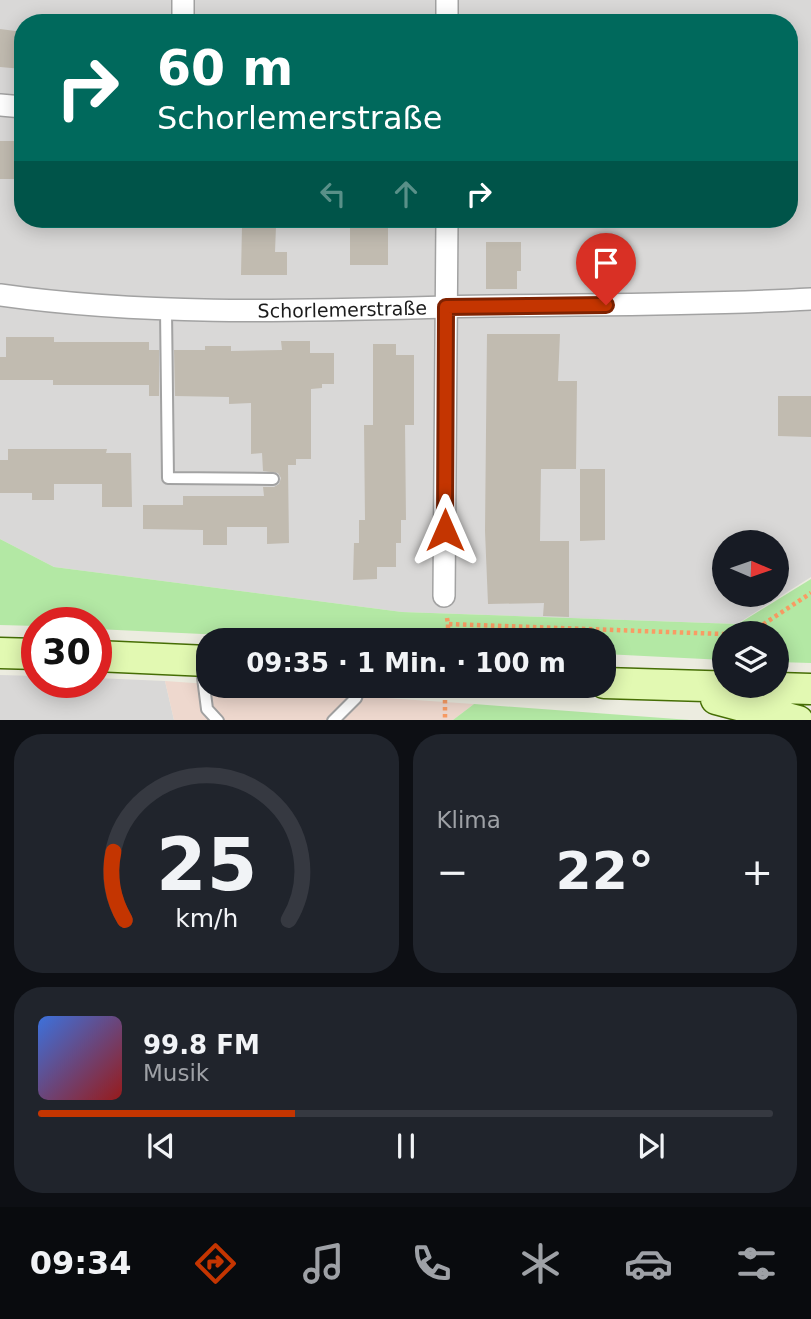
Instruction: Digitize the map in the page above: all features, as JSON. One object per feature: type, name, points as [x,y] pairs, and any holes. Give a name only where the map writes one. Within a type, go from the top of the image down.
[{"type":"main road","points":[[0,653],[21,654]]},
{"type":"main road","points":[[112,657],[196,661]]},
{"type":"main road","points":[[616,684],[811,689]]},
{"type":"main road","points":[[668,686],[798,720]]},
{"type":"street","points":[[444,596],[447,228]]},
{"type":"street","name":"Schorlemerstraße","points":[[0,295],[57,303],[166,311],[296,312],[811,299]]},
{"type":"lane","points":[[166,311],[168,478],[273,479]]},
{"type":"lane","points":[[207,698],[207,709],[218,720]]},
{"type":"lane","points":[[333,720],[356,698]]},
{"type":"path","points":[[768,621],[811,593]]},
{"type":"path","points":[[444,596],[448,628]]},
{"type":"path","points":[[448,624],[712,634]]},
{"type":"path","points":[[445,698],[445,720]]},
{"type":"shaded area","points":[[0,0],[811,0],[811,577],[789,591],[789,530],[712,530],[712,607],[764,607],[742,621],[712,623],[402,612],[54,567],[0,539]]},
{"type":"shaded area","points":[[0,675],[21,676],[21,698],[112,698],[112,679],[165,681],[174,720],[0,720]]},
{"type":"shaded area","points":[[165,681],[196,683],[196,698],[385,698],[474,704],[453,720],[174,720]]},
{"type":"green space","points":[[0,539],[54,567],[402,612],[712,623],[712,659],[616,655],[616,628],[196,628],[196,634],[112,630],[112,607],[21,607],[21,626],[0,625]]},
{"type":"green space","points":[[811,579],[811,663],[789,662],[789,621],[743,621],[766,607],[789,607],[789,593]]},
{"type":"green space","points":[[474,704],[690,720],[453,720]]},
{"type":"building","points":[[0,29],[14,31],[14,68],[0,67]]},
{"type":"building","points":[[0,141],[14,141],[14,179],[0,179]]},
{"type":"building","points":[[242,228],[276,228],[275,252],[287,252],[287,275],[241,275]]},
{"type":"building","points":[[350,228],[388,228],[388,265],[350,265]]},
{"type":"building","points":[[486,242],[521,242],[521,271],[517,271],[517,289],[486,289]]},
{"type":"building","points":[[487,334],[560,334],[558,381],[577,381],[576,469],[541,469],[540,541],[569,541],[569,617],[543,616],[544,603],[488,604],[485,531]]},
{"type":"building","points":[[6,337],[54,337],[54,342],[149,342],[149,350],[159,350],[159,396],[149,396],[149,385],[53,385],[53,380],[0,380],[0,357],[6,357]]},
{"type":"building","points":[[281,341],[310,341],[310,353],[334,353],[334,384],[322,384],[322,388],[311,389],[311,459],[296,459],[296,465],[288,465],[289,543],[267,544],[267,527],[227,527],[227,545],[203,545],[203,530],[143,529],[143,505],[183,505],[183,496],[264,496],[263,487],[279,484],[281,478],[278,473],[263,471],[262,453],[251,454],[251,403],[229,404],[229,397],[175,396],[174,350],[205,350],[205,346],[231,346],[231,351],[282,350]]},
{"type":"building","points":[[373,344],[396,344],[396,355],[414,355],[414,425],[405,425],[406,520],[401,520],[401,543],[396,543],[396,567],[377,567],[377,579],[353,580],[354,543],[359,543],[359,520],[365,520],[364,425],[373,425]]},
{"type":"building","points":[[778,396],[811,396],[811,437],[778,436]]},
{"type":"building","points":[[8,449],[107,449],[106,453],[131,453],[132,507],[102,507],[102,484],[54,484],[54,500],[32,500],[32,493],[0,493],[0,460],[8,460]]},
{"type":"building","points":[[580,469],[605,469],[605,540],[580,541]]},
{"type":"route","points":[[445,530],[446,307],[606,305]]}]
